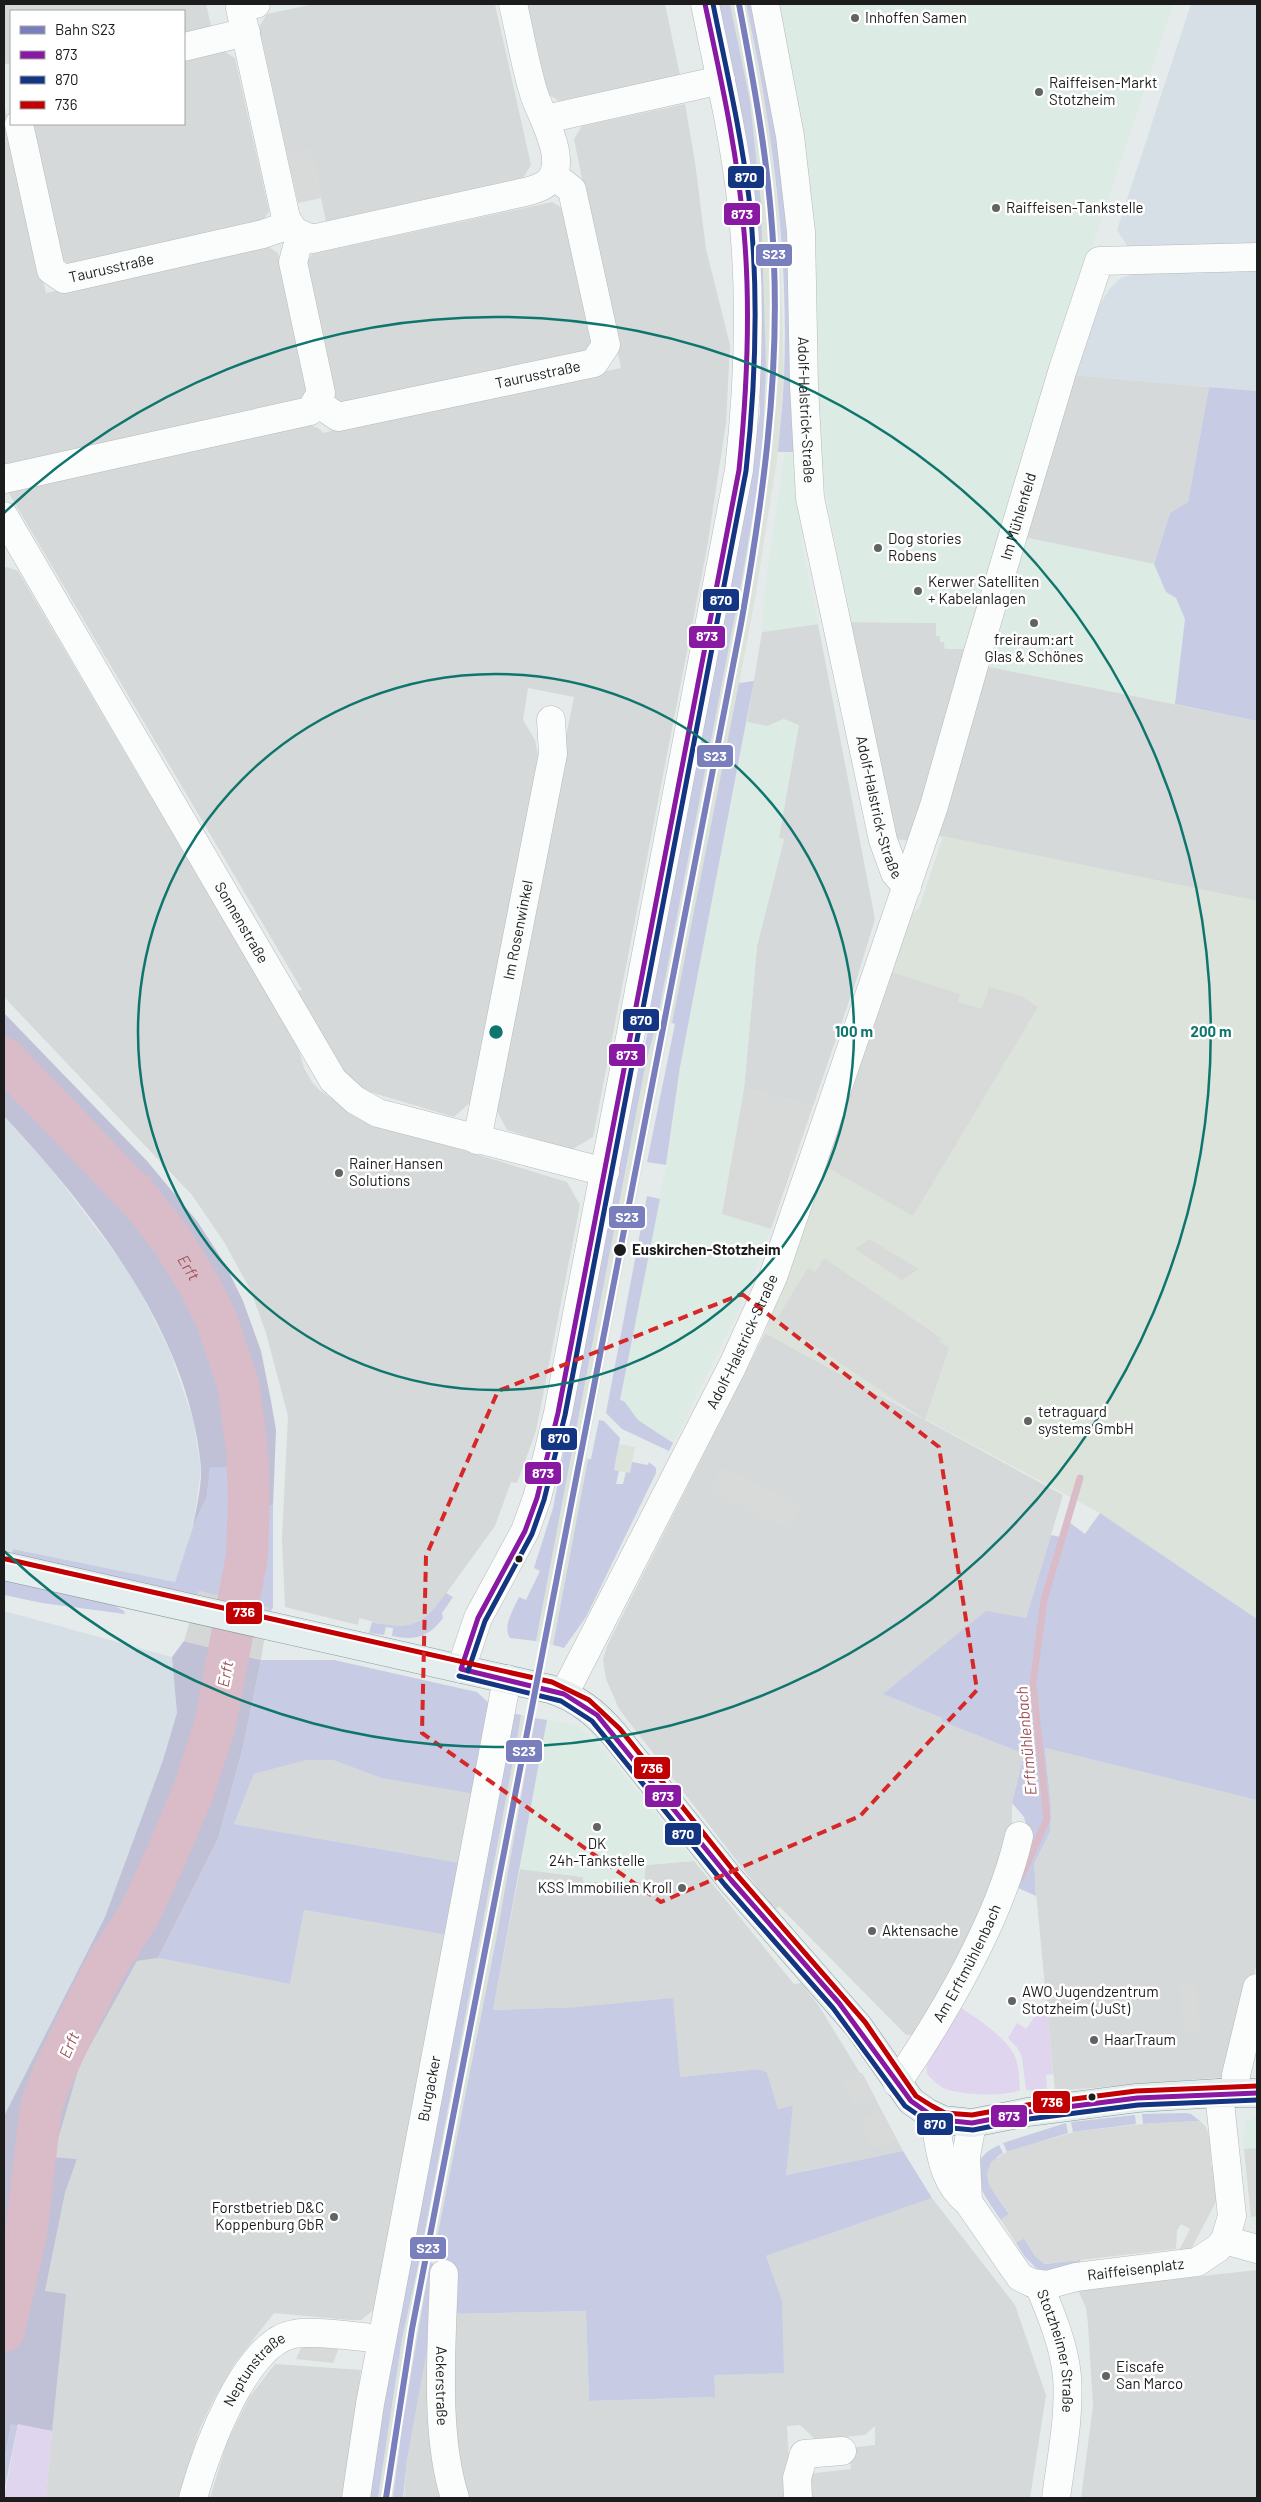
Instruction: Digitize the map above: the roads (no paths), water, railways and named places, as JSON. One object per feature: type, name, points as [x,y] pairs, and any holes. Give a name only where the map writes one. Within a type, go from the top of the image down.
[{"type":"main road","points":[[4,1566],[193,1610],[507,1679],[564,1694],[591,1710],[614,1734],[737,1887],[839,2003],[911,2101],[953,2120],[1122,2100],[1237,2093]]},
{"type":"street","points":[[4,479],[310,411],[321,393],[293,262],[295,231],[240,8],[256,4]]},
{"type":"street","points":[[513,4],[534,95],[546,119],[554,154],[553,175]]},
{"type":"street","points":[[462,1669],[473,1629],[525,1531],[537,1498],[558,1413],[733,505],[742,440],[748,344],[747,271],[741,198],[721,80],[705,4]]},
{"type":"street","name":"Adolf-Halstrick-Straße","points":[[564,1694],[752,1325],[794,1218],[907,887],[895,873],[883,840],[810,498],[805,395],[801,232],[790,136],[765,4]]},
{"type":"street","points":[[185,47],[246,32]]},
{"type":"street","points":[[546,119],[721,80]]},
{"type":"street","name":"Taurusstraße","points":[[19,125],[51,270],[64,279],[263,234],[295,231],[318,238],[525,192],[546,184],[553,175],[572,190],[606,345],[594,363],[338,417],[316,402]]},
{"type":"street","name":"Im Mühlenfeld","points":[[907,887],[934,806],[977,655],[1099,261],[1257,257]]},
{"type":"street","name":"Sonnenstraße","points":[[4,516],[333,1080],[355,1100],[378,1112],[477,1140],[605,1172]]},
{"type":"street","name":"Im Rosenwinkel","points":[[477,1140],[553,754],[551,720]]},
{"type":"street","name":"Burgacker","points":[[356,2498],[382,2339],[507,1679]]},
{"type":"street","name":"Am Erftmühlenbach","points":[[897,2083],[924,2043],[985,1930],[1015,1857],[1020,1836]]},
{"type":"street","points":[[1257,1988],[1236,2075],[1237,2093],[1232,2216],[1225,2240],[1257,2249]]},
{"type":"street","points":[[953,2120],[966,2156],[968,2202]]},
{"type":"street","name":"Stotzheimer Straße","points":[[953,2120],[948,2180],[957,2194],[968,2202],[1014,2270],[1026,2281],[1039,2285],[1060,2341],[1067,2375],[1067,2411],[1056,2498]]},
{"type":"street","name":"Raiffeisenplatz","points":[[1039,2285],[1057,2283],[1076,2277],[1197,2262],[1218,2248],[1225,2240]]},
{"type":"street","name":"Ackerstraße","points":[[444,2274],[440,2357],[442,2398],[448,2472],[455,2498]]},
{"type":"street","name":"Neptunstraße","points":[[193,2498],[214,2437],[228,2405],[248,2372],[272,2344],[294,2334],[382,2339]]},
{"type":"street","points":[[798,2498],[796,2478],[804,2454],[842,2451]]},
{"type":"waterway","name":"Erft","points":[[4,1058],[141,1201],[172,1240],[201,1288],[217,1321],[238,1384],[247,1450],[249,1498],[247,1556],[215,1725],[194,1790],[166,1856],[139,1915],[109,1961],[89,1999],[54,2072],[41,2107],[26,2234],[4,2331]]},
{"type":"waterway","points":[[120,1178],[148,1179]]},
{"type":"waterway","name":"Erftmühlenbach","points":[[1021,1877],[1047,1819],[1033,1684],[1044,1600],[1080,1478]]},
{"type":"rail line","name":"S23","points":[[386,2498],[412,2329],[741,624],[756,534],[767,444],[774,354],[774,263],[766,165],[739,4]]},
{"type":"place","name":"Inhoffen Samen","points":[[855,18]]},
{"type":"place","name":"Raiffeisen-Markt Stotzheim","points":[[1039,92]]},
{"type":"place","name":"Raiffeisen-Tankstelle","points":[[996,208]]},
{"type":"place","name":"Dog stories Robens","points":[[878,548]]},
{"type":"place","name":"Kerwer Satelliten + Kabelanlagen","points":[[918,591]]},
{"type":"place","name":"freiraum:art Glas & Schönes","points":[[1034,623]]},
{"type":"place","name":"Rainer Hansen Solutions","points":[[339,1173]]},
{"type":"place","name":"Euskirchen-Stotzheim","points":[[620,1250]]},
{"type":"place","name":"tetraguard systems GmbH","points":[[1028,1421]]},
{"type":"place","name":"DK 24h-Tankstelle","points":[[597,1827]]},
{"type":"place","name":"KSS Immobilien Kroll","points":[[682,1888]]},
{"type":"place","name":"Aktensache","points":[[872,1931]]},
{"type":"place","name":"AWO Jugendzentrum Stotzheim (JuSt)","points":[[1012,2001]]},
{"type":"place","name":"HaarTraum","points":[[1094,2040]]},
{"type":"place","name":"Forstbetrieb D&C Koppenburg GbR","points":[[334,2217]]},
{"type":"place","name":"Eiscafe San Marco","points":[[1106,2376]]}]
